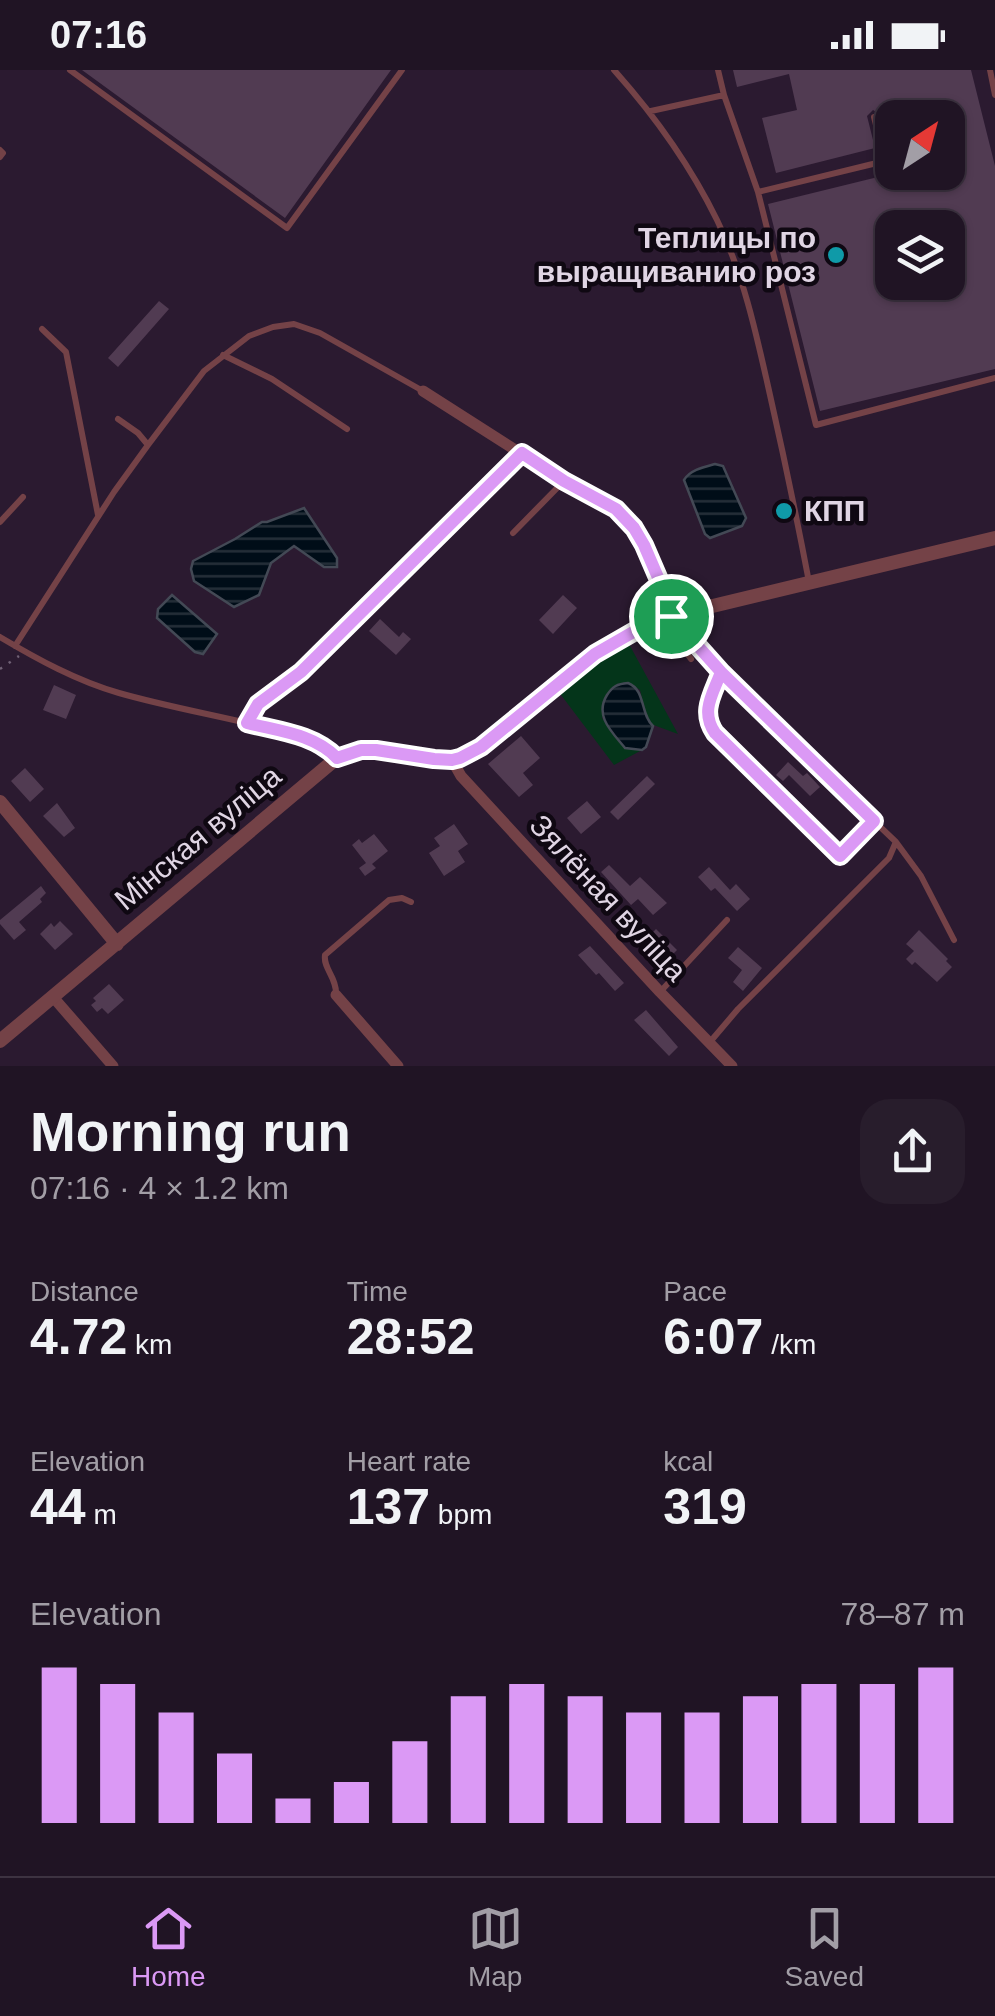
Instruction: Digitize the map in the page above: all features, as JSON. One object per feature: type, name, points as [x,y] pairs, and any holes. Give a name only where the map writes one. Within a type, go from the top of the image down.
[{"type":"street","points":[[423,391],[564,481],[616,509],[644,545],[666,596],[663,619]]},
{"type":"street","points":[[522,453],[301,672],[258,704],[247,723],[314,740],[337,758],[361,750],[376,750],[452,760],[481,747],[614,641],[663,619],[995,538]]},
{"type":"street","points":[[663,619],[874,821]]},
{"type":"street","name":"Мінская вуліца","points":[[0,1042],[337,758]]},
{"type":"street","name":"Зялёная вуліца","points":[[452,760],[461,776],[732,1066]]},
{"type":"street","points":[[0,802],[117,944]]},
{"type":"street","points":[[336,995],[398,1066]]},
{"type":"street","points":[[53,997],[113,1066]]},
{"type":"lane","points":[[70,70],[288,228],[402,70]]},
{"type":"lane","points":[[614,70],[651,112],[686,163],[718,223],[744,291],[809,583]]},
{"type":"lane","points":[[718,70],[758,192],[816,425],[995,378]]},
{"type":"lane","points":[[992,76],[995,95]]},
{"type":"lane","points":[[651,112],[724,95]]},
{"type":"lane","points":[[758,192],[885,161],[874,117]]},
{"type":"lane","points":[[19,649],[98,516],[148,445],[204,372],[249,336],[294,324],[320,333],[423,391]]},
{"type":"lane","points":[[42,328],[66,352],[98,516]]},
{"type":"lane","points":[[223,354],[272,379],[347,429]]},
{"type":"lane","points":[[118,418],[148,445]]},
{"type":"lane","points":[[513,534],[564,481]]},
{"type":"lane","points":[[0,522],[22,498]]},
{"type":"lane","points":[[663,619],[691,659]]},
{"type":"lane","points":[[0,637],[116,693],[247,723]]},
{"type":"lane","points":[[721,672],[706,713],[715,733],[840,856],[874,821],[896,842],[921,876],[954,940]]},
{"type":"lane","points":[[709,1043],[738,1008],[889,858],[896,842]]},
{"type":"lane","points":[[336,995],[325,955],[389,900],[402,898],[411,902]]},
{"type":"lane","points":[[660,992],[727,920]]},
{"type":"path","points":[[0,669],[18,658],[19,649]]},
{"type":"green space","points":[[670,625],[677,628],[629,644],[678,734],[648,723],[640,690],[628,682],[617,684],[602,718],[625,748],[642,750],[614,765],[558,691],[635,638]]},
{"type":"shaded area","points":[[715,464],[723,466],[746,518],[742,526],[710,538],[684,480],[694,471]]},
{"type":"shaded area","points":[[304,508],[337,558],[337,567],[324,567],[294,546],[271,563],[259,595],[234,607],[194,581],[193,561],[262,522]]},
{"type":"shaded area","points":[[172,595],[217,634],[203,654],[195,652],[157,618],[158,609]]},
{"type":"shaded area","points":[[628,683],[638,691],[653,726],[642,750],[625,748],[610,730],[602,710],[609,692]]},
{"type":"building","points":[[82,70],[391,70],[285,218]]},
{"type":"building","name":"Теплицы по выращиванию роз","points":[[733,70],[971,70],[995,166],[995,369],[820,411],[768,204],[875,178],[875,190],[965,190],[965,100],[875,100],[875,111],[867,116],[875,148],[776,173],[762,118],[797,110],[789,74],[737,87]]},
{"type":"building","points":[[159,301],[169,309],[118,367],[108,358]]},
{"type":"building","points":[[563,595],[577,608],[553,634],[539,620]]},
{"type":"building","points":[[380,619],[399,637],[403,632],[411,639],[396,655],[369,631]]},
{"type":"building","points":[[54,685],[76,695],[66,719],[43,710]]},
{"type":"building","points":[[521,736],[540,758],[523,773],[533,785],[519,797],[488,764]]},
{"type":"building","points":[[788,762],[803,776],[807,773],[820,787],[810,796],[789,775],[783,781],[776,775]]},
{"type":"building","points":[[25,768],[44,789],[30,802],[11,781]]},
{"type":"building","points":[[647,776],[655,784],[618,820],[610,812]]},
{"type":"building","points":[[587,801],[601,817],[581,834],[567,818]]},
{"type":"building","points":[[57,803],[75,828],[64,837],[43,816]]},
{"type":"building","points":[[454,824],[468,844],[458,851],[465,862],[444,876],[429,853],[440,846],[434,838]]},
{"type":"building","points":[[374,834],[388,851],[365,876],[359,868],[366,863],[352,845]]},
{"type":"building","points":[[609,865],[630,886],[640,877],[667,903],[653,915],[638,899],[631,905],[601,872]]},
{"type":"building","points":[[709,867],[730,890],[736,884],[750,899],[737,911],[698,877]]},
{"type":"building","points":[[41,886],[46,893],[40,899],[42,902],[19,922],[26,930],[14,940],[0,920]]},
{"type":"building","points":[[60,921],[73,934],[55,950],[40,934],[51,923],[54,927]]},
{"type":"building","points":[[656,929],[677,950],[663,964],[642,943]]},
{"type":"building","points":[[919,930],[952,967],[937,982],[906,959],[914,951],[906,944]]},
{"type":"building","points":[[590,946],[624,983],[615,991],[578,955]]},
{"type":"building","points":[[738,947],[762,968],[743,991],[733,982],[742,970],[728,958]]},
{"type":"building","points":[[109,984],[124,1000],[108,1014],[102,1008],[97,1012],[91,1005],[96,1001],[93,998]]},
{"type":"building","points":[[646,1010],[678,1047],[669,1056],[634,1020]]},
{"type":"place","name":"Теплицы по выращиванию роз","points":[[836,255]]},
{"type":"place","name":"КПП","points":[[784,511]]},
{"type":"route","points":[[671,616],[614,641],[481,747],[452,760],[376,750],[361,750],[337,758],[314,740],[247,723],[258,704],[301,672],[522,453],[616,509],[634,528],[666,596],[671,616],[721,672],[706,713],[708,723],[840,856],[874,821],[721,672],[671,616]]}]
